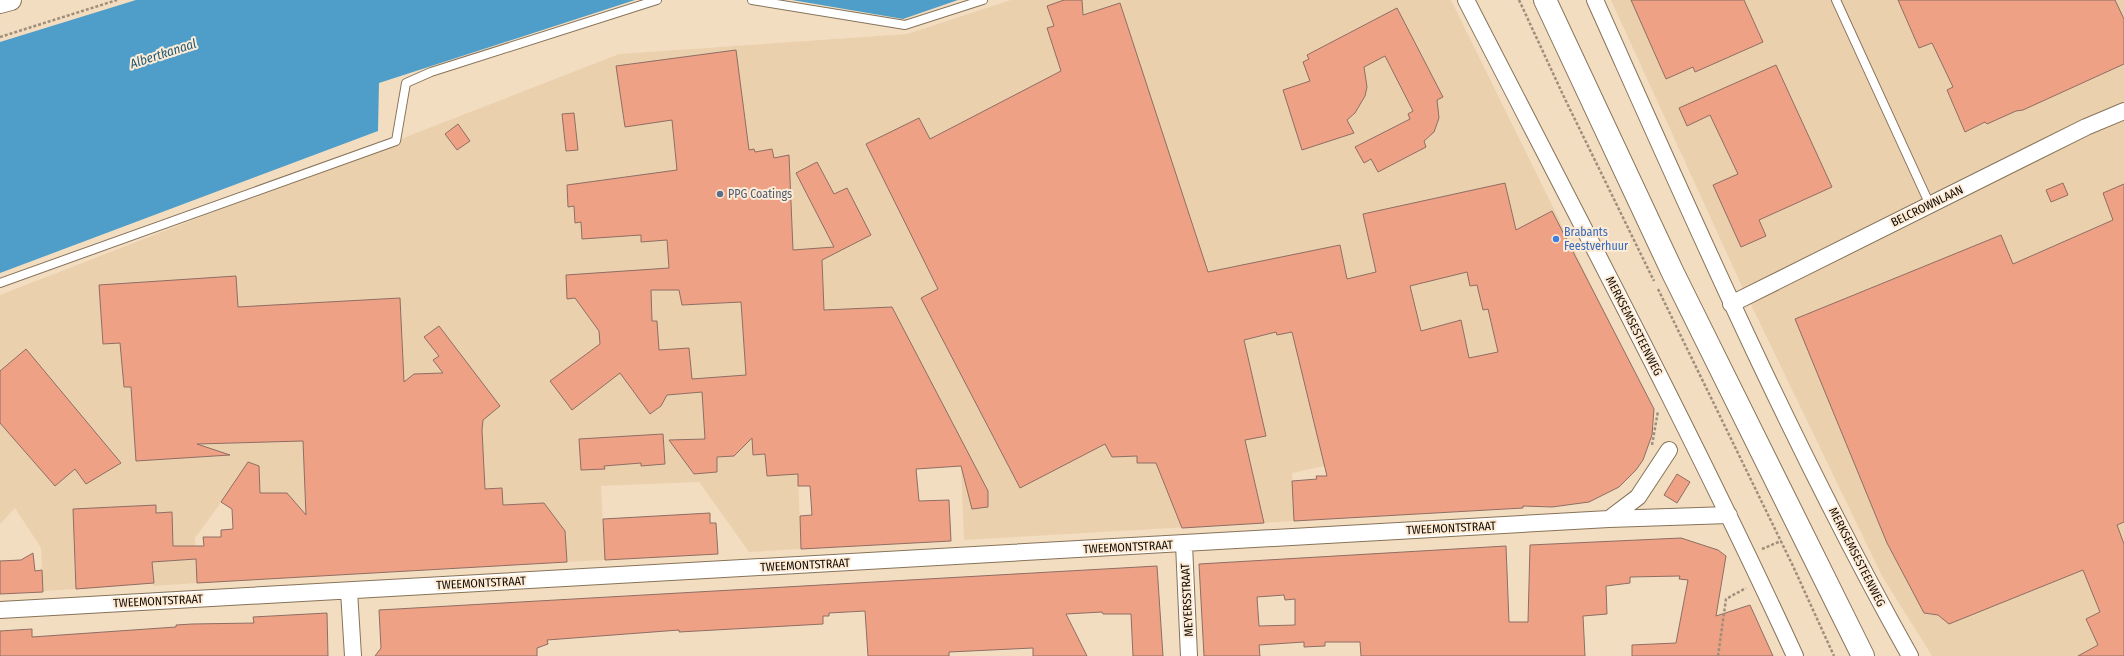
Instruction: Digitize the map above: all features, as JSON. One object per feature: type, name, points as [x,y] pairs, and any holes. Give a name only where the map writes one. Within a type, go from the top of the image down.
[{"type":"main road","points":[[1545,0],[1673,273],[1863,656]]},
{"type":"main road","points":[[1841,613],[1856,656]]},
{"type":"street","points":[[0,4],[11,0]]},
{"type":"street","name":"MERKSEMSESTEENWEG","points":[[1466,0],[1664,384],[1729,515],[1795,656]]},
{"type":"street","name":"MERKSEMSESTEENWEG","points":[[1595,0],[1731,304],[1856,558],[1910,656]]},
{"type":"street","name":"BELCROWNLAAN","points":[[1731,304],[2086,127],[2124,111]]},
{"type":"street","points":[[1609,519],[1638,497],[1669,450]]},
{"type":"street","name":"TWEEMONTSTRAAT","points":[[0,610],[1609,519],[1729,515]]},
{"type":"street","name":"MEYERSSTRAAT","points":[[1184,544],[1189,656]]},
{"type":"street","points":[[349,591],[354,656]]},
{"type":"lane","points":[[0,283],[396,140],[406,83],[438,70],[657,0]]},
{"type":"lane","points":[[752,0],[905,25],[983,0]]},
{"type":"lane","points":[[1836,0],[1930,205]]},
{"type":"path","points":[[0,37],[116,0]]},
{"type":"path","points":[[1651,449],[1664,384]]},
{"type":"path","points":[[1764,549],[1781,541],[1834,656]]},
{"type":"path","points":[[1718,656],[1726,599],[1744,590]]},
{"type":"shaded area","points":[[1011,0],[1451,0],[1610,323],[1361,458],[1292,473],[1294,521],[964,540],[961,466],[798,474],[801,549],[749,552],[699,482],[601,486],[605,560],[567,562],[565,531],[544,503],[308,517],[287,493],[280,493],[284,578],[264,579],[259,466],[248,462],[231,489],[195,538],[197,583],[153,586],[150,536],[74,541],[76,589],[43,591],[41,548],[15,508],[0,524],[0,295],[619,54],[907,34]]},
{"type":"shaded area","points":[[1611,0],[2124,0],[2124,656],[1932,656],[1882,576],[1739,280]]},
{"type":"water","name":"Albertkanaal","points":[[136,0],[635,0],[379,83],[378,131],[0,273],[0,42]]},
{"type":"water","points":[[792,0],[958,0],[903,19]]},
{"type":"building","points":[[1064,0],[1082,0],[1083,15],[1120,3],[1208,272],[1340,245],[1347,279],[1376,272],[1363,214],[1505,183],[1516,230],[1552,211],[1654,409],[1652,435],[1643,460],[1636,470],[1619,487],[1589,502],[1552,507],[1523,506],[1523,508],[1294,521],[1292,481],[1317,479],[1316,476],[1327,476],[1292,332],[1277,335],[1276,332],[1244,340],[1266,436],[1245,440],[1264,523],[1182,528],[1156,463],[1137,463],[1137,456],[1112,457],[1105,444],[1020,488],[921,298],[938,289],[866,144],[919,118],[930,139],[1061,71],[1047,28],[1054,26],[1047,6]],"holes":[[[1467,272],[1470,286],[1477,285],[1483,310],[1488,309],[1498,352],[1469,358],[1461,320],[1421,331],[1410,286]]]},
{"type":"building","points":[[1631,0],[1744,0],[1763,42],[1695,72],[1693,67],[1666,79]]},
{"type":"building","points":[[1898,0],[2115,0],[2124,19],[2124,64],[2023,110],[2016,111],[1987,124],[1985,122],[1965,132],[1947,90],[1953,87],[1932,43],[1919,48]]},
{"type":"building","points":[[1397,8],[1443,97],[1437,100],[1439,118],[1434,132],[1424,141],[1426,147],[1378,172],[1371,159],[1364,163],[1355,147],[1410,119],[1408,114],[1413,111],[1385,56],[1364,67],[1367,87],[1365,96],[1355,113],[1347,120],[1354,133],[1302,150],[1283,90],[1310,81],[1303,62],[1309,59],[1307,55]]},
{"type":"building","points":[[736,50],[749,150],[754,149],[755,152],[772,149],[774,158],[789,155],[793,250],[834,247],[796,173],[817,162],[834,194],[847,188],[871,235],[822,260],[824,310],[892,307],[988,491],[988,507],[972,509],[961,466],[916,469],[919,501],[949,500],[951,541],[801,549],[800,516],[812,515],[810,486],[798,486],[798,474],[767,476],[765,454],[753,455],[752,438],[734,456],[717,457],[717,472],[694,474],[669,440],[705,439],[702,392],[667,395],[661,406],[650,414],[620,373],[572,410],[550,381],[600,344],[599,331],[575,298],[567,299],[566,275],[669,268],[667,240],[641,242],[641,235],[582,239],[581,222],[575,223],[574,206],[568,207],[567,185],[677,170],[672,120],[625,127],[616,66]],"holes":[[[651,290],[679,290],[682,305],[741,302],[746,375],[692,379],[689,348],[659,350],[657,321],[652,321]]]},
{"type":"building","points":[[1776,65],[1832,187],[1759,220],[1766,236],[1741,247],[1713,185],[1738,174],[1710,115],[1687,126],[1679,108]]},
{"type":"building","points":[[574,113],[578,150],[566,151],[562,114]]},
{"type":"building","points":[[458,124],[470,141],[457,150],[445,134]]},
{"type":"building","points":[[2063,183],[2068,195],[2051,202],[2046,190]]},
{"type":"building","points":[[2124,184],[2124,522],[2117,525],[2124,544],[2124,656],[2078,656],[2098,645],[2086,619],[2100,612],[2083,570],[1949,624],[1938,615],[1924,613],[1887,543],[1795,319],[2001,235],[2013,264],[2113,220],[2103,193]]},
{"type":"building","points":[[236,276],[238,307],[400,298],[404,382],[414,374],[443,373],[433,360],[439,356],[424,337],[439,326],[500,406],[483,420],[482,430],[485,489],[502,488],[503,505],[544,503],[565,531],[567,562],[197,583],[196,559],[152,562],[154,583],[76,589],[73,509],[156,505],[156,513],[172,512],[173,546],[204,546],[203,537],[221,537],[221,530],[233,529],[232,509],[221,502],[248,462],[259,466],[260,493],[287,493],[306,515],[303,441],[197,444],[230,455],[136,461],[131,387],[124,387],[120,343],[103,344],[99,285]]},
{"type":"building","points":[[26,349],[121,463],[86,484],[75,469],[55,486],[0,423],[0,371]]},
{"type":"building","points":[[663,434],[665,464],[641,466],[641,463],[604,466],[605,469],[581,470],[579,439]]},
{"type":"building","points":[[1677,474],[1690,482],[1677,503],[1664,495]]},
{"type":"building","points":[[710,513],[710,523],[716,523],[718,554],[605,560],[603,519]]},
{"type":"building","points":[[1681,538],[1718,550],[1726,556],[1716,616],[1750,605],[1773,656],[1632,656],[1632,645],[1676,643],[1688,580],[1679,579],[1680,576],[1630,577],[1630,583],[1606,586],[1607,614],[1583,616],[1585,656],[1361,656],[1360,642],[1325,642],[1325,646],[1304,647],[1304,642],[1259,645],[1260,656],[1204,656],[1199,564],[1506,546],[1509,622],[1528,622],[1530,545]],"holes":[[[1284,595],[1285,600],[1295,599],[1295,625],[1259,626],[1257,597]]]},
{"type":"building","points":[[33,553],[35,571],[42,570],[43,592],[0,594],[0,561],[21,560]]},
{"type":"building","points":[[1157,566],[1163,656],[1133,656],[1131,614],[1103,614],[1102,612],[1066,614],[1087,656],[1033,656],[1033,648],[949,652],[949,656],[868,656],[865,611],[829,613],[829,616],[823,616],[823,624],[679,632],[679,630],[547,640],[548,644],[537,648],[537,656],[375,656],[381,648],[379,610]]},
{"type":"building","points":[[327,613],[328,656],[0,656],[0,631],[32,629],[32,637],[176,627],[176,625],[254,623],[253,617]]},
{"type":"place","name":"PPG Coatings","points":[[720,194]]},
{"type":"place","name":"Brabants Feestverhuur","points":[[1556,239]]}]
